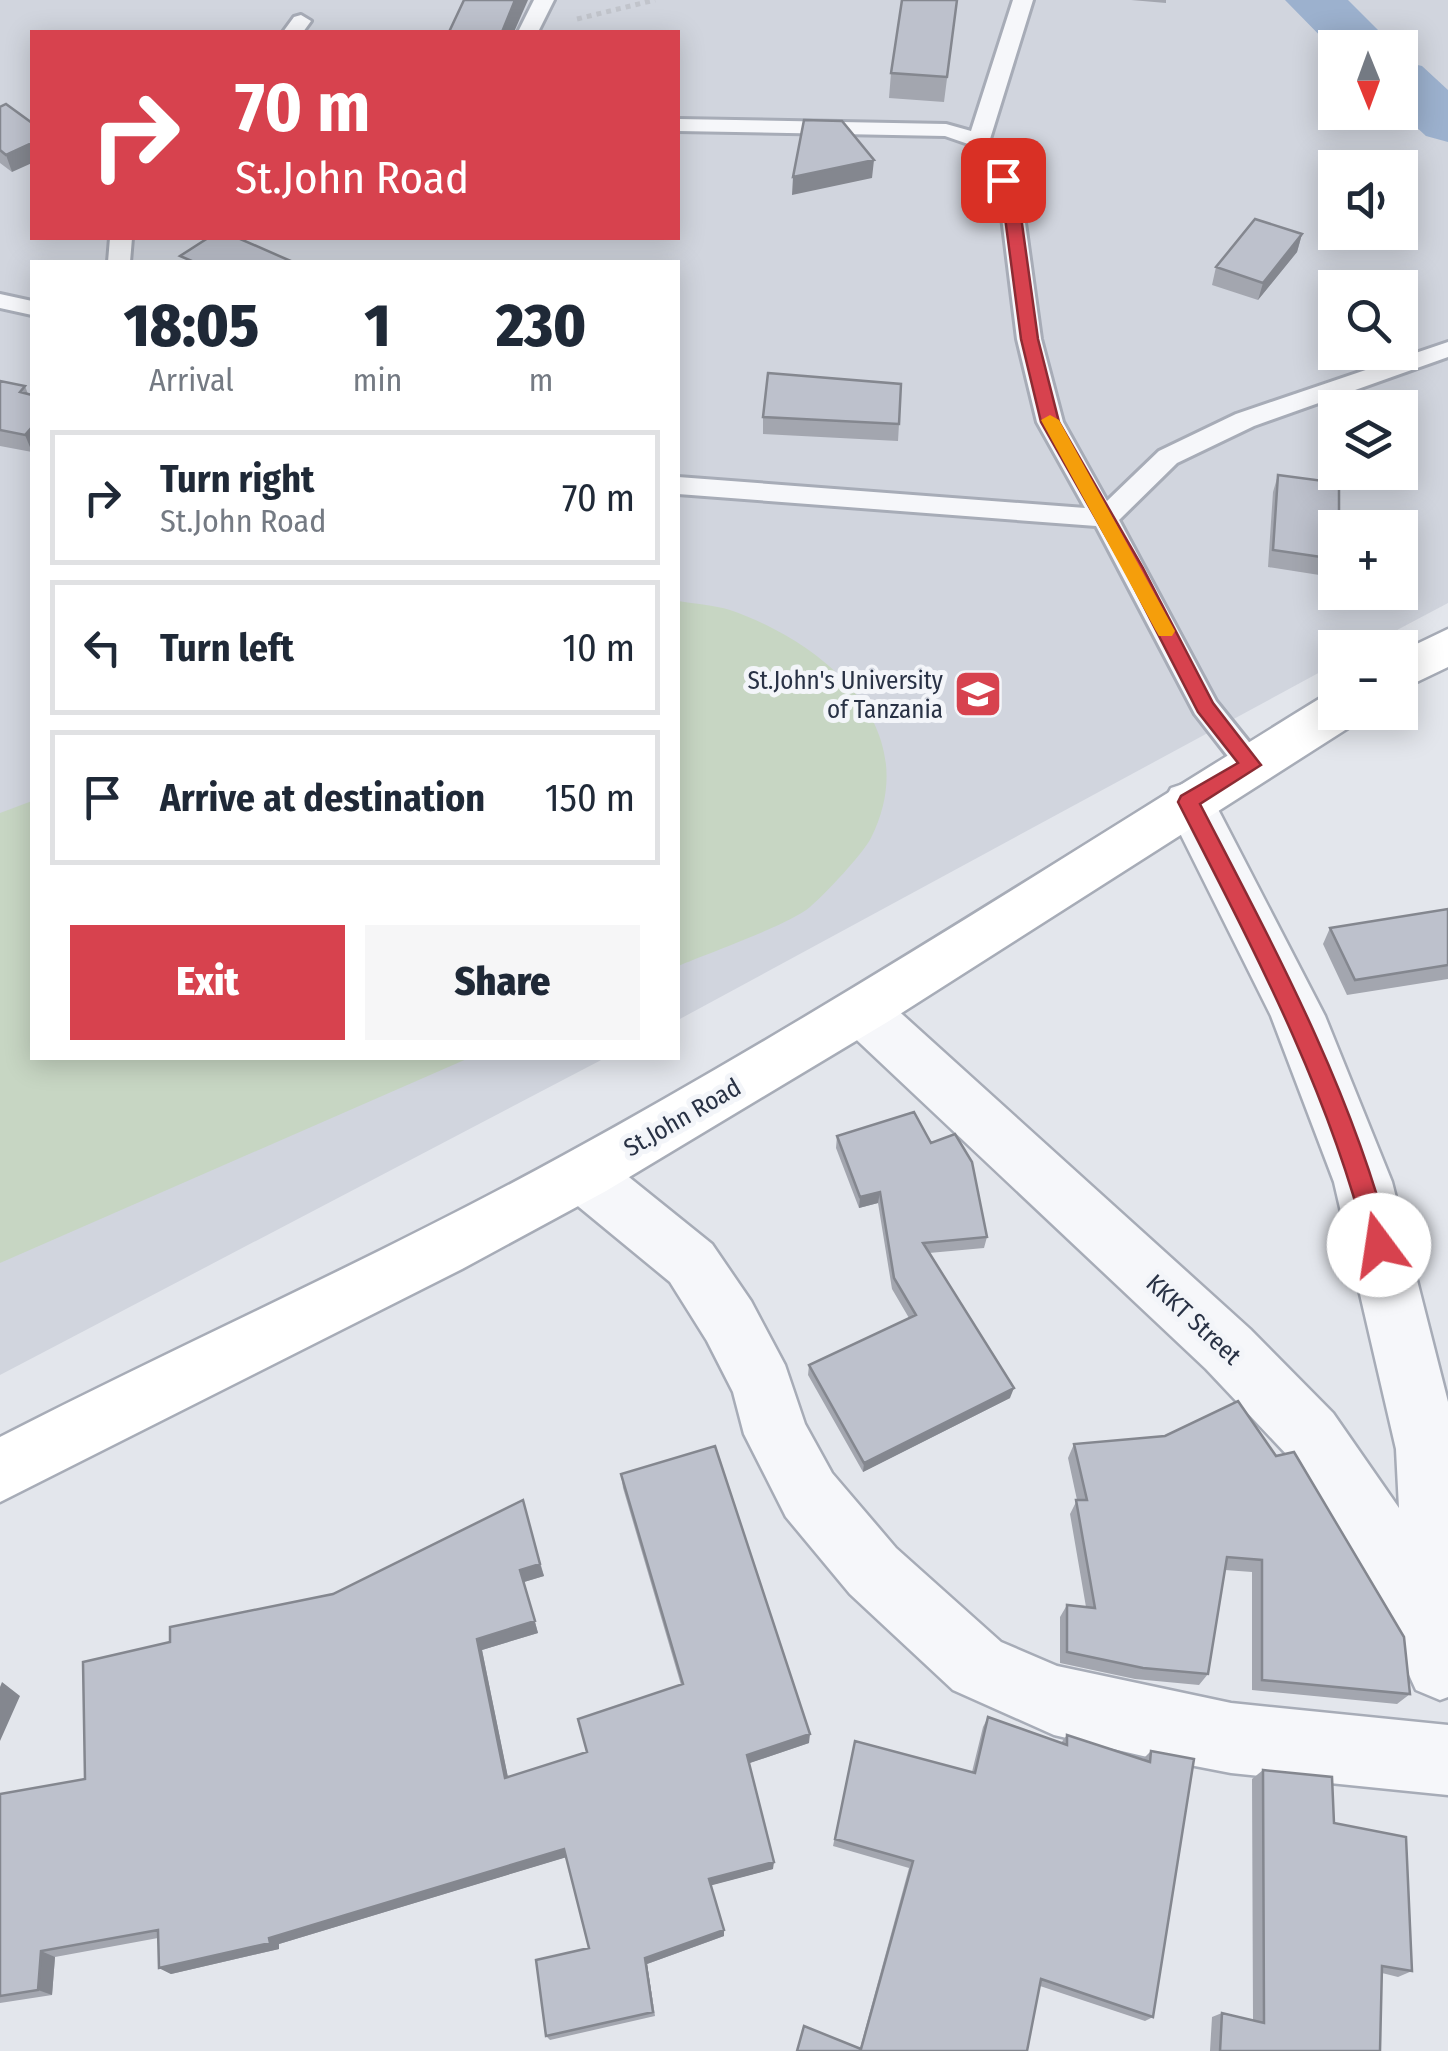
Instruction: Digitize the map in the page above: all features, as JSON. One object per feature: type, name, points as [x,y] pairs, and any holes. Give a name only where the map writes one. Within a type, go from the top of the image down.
[{"type":"street","points":[[1418,663],[1448,646]]},
{"type":"street","name":"St.John Road","points":[[0,1471],[583,1175],[863,1012],[1188,802],[1318,723]]},
{"type":"street","points":[[1188,802],[1298,1016],[1363,1182],[1428,1449],[1444,1676]]},
{"type":"street","name":"KKKT Street","points":[[863,1012],[1228,1349],[1311,1435],[1379,1536],[1444,1676]]},
{"type":"street","points":[[583,1175],[692,1263],[729,1321],[762,1386],[776,1434],[808,1494],[873,1572],[978,1666],[1054,1700],[1196,1731],[1448,1760]]},
{"type":"lane","points":[[529,30],[544,0]]},
{"type":"lane","points":[[979,140],[1023,0]]},
{"type":"lane","points":[[680,125],[946,130],[979,140],[996,159],[1011,202],[1030,339],[1050,422],[1106,518],[1205,707],[1251,765]]},
{"type":"lane","points":[[0,301],[30,308]]},
{"type":"lane","points":[[680,486],[1106,518],[1168,457],[1245,420],[1446,350]]},
{"type":"path","points":[[562,24],[655,0]]},
{"type":"shaded area","name":"St.John's University of Tanzania","points":[[0,0],[1448,0],[1448,603],[1397,630],[1318,630],[1318,673],[680,1019],[680,260],[30,260],[30,1060],[601,1060],[0,1375]]},
{"type":"green space","points":[[680,601],[724,608],[766,625],[831,668],[857,695],[876,726],[886,761],[885,798],[871,838],[852,864],[810,907],[680,965]]},
{"type":"green space","points":[[30,802],[30,1060],[464,1060],[0,1263],[0,813]]},
{"type":"building","points":[[464,0],[515,0],[503,30],[450,30]]},
{"type":"building","points":[[902,0],[957,0],[947,77],[891,73]]},
{"type":"building","points":[[6,104],[30,122],[30,144],[6,155],[0,150],[0,107]]},
{"type":"building","points":[[804,120],[842,121],[874,160],[793,177]]},
{"type":"building","points":[[1255,219],[1302,234],[1263,283],[1216,267]]},
{"type":"building","points":[[205,240],[243,240],[288,260],[189,260],[180,256]]},
{"type":"building","points":[[768,373],[901,384],[899,424],[763,417]]},
{"type":"building","points":[[0,381],[25,386],[20,392],[30,394],[30,429],[25,435],[0,430]]},
{"type":"building","points":[[1278,475],[1318,480],[1318,490],[1339,490],[1339,510],[1318,510],[1318,557],[1273,550]]},
{"type":"building","points":[[1448,909],[1448,965],[1355,980],[1330,928]]},
{"type":"building","points":[[914,1112],[931,1143],[955,1134],[972,1162],[987,1237],[923,1243],[1014,1388],[864,1463],[809,1365],[916,1315],[894,1278],[880,1192],[860,1197],[837,1136]]},
{"type":"building","points":[[1238,1401],[1276,1456],[1294,1452],[1404,1637],[1410,1694],[1262,1680],[1262,1560],[1227,1557],[1208,1674],[1143,1668],[1067,1652],[1067,1605],[1095,1608],[1076,1500],[1087,1500],[1074,1444],[1165,1436]]},
{"type":"building","points":[[715,1446],[810,1734],[747,1755],[774,1862],[709,1879],[724,1930],[645,1958],[653,2012],[546,2036],[536,1960],[589,1948],[564,1849],[269,1938],[270,1943],[159,1968],[158,1930],[41,1951],[38,1990],[0,1996],[0,1794],[85,1779],[83,1662],[170,1642],[170,1627],[333,1594],[523,1500],[540,1564],[520,1570],[535,1621],[477,1639],[505,1778],[587,1752],[578,1719],[683,1684],[621,1474]]},
{"type":"building","points":[[988,1717],[1067,1745],[1067,1735],[1150,1762],[1151,1751],[1194,1759],[1153,2017],[1041,1979],[1027,2051],[797,2051],[804,2026],[861,2049],[913,1861],[835,1839],[855,1741],[975,1773]]},
{"type":"building","points":[[1263,1770],[1332,1777],[1334,1823],[1406,1837],[1412,1971],[1382,1966],[1380,2051],[1220,2051],[1222,2013],[1264,2023]]},
{"type":"waterway","points":[[1314,0],[1346,30]]},
{"type":"waterway","points":[[1418,96],[1448,123]]},
{"type":"slow traffic","points":[[1050,420],[1165,631]]},
{"type":"place","name":"St.John's University of Tanzania","points":[[978,694]]},
{"type":"route","points":[[1003,180],[1011,202],[1030,339],[1050,422],[1106,518],[1205,707],[1251,765],[1188,802],[1298,1016],[1363,1182],[1379,1245]]}]
